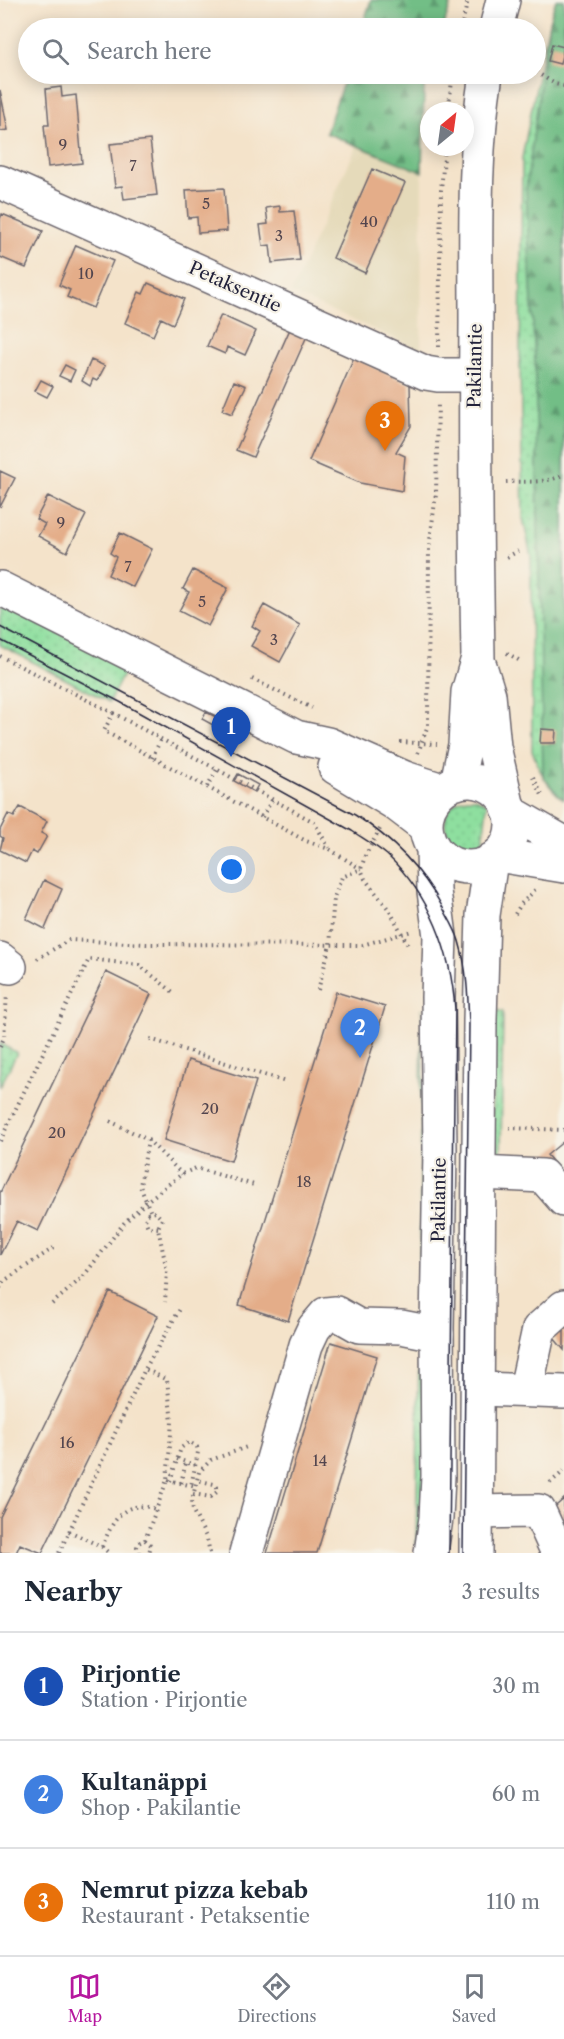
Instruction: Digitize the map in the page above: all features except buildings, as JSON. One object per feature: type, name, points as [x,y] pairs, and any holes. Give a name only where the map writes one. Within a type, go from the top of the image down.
[{"type":"main road","points":[[498,18],[503,0]]},
{"type":"main road","name":"Pakilantie","points":[[484,84],[476,193],[474,375],[492,656],[489,695],[494,747],[509,810]]},
{"type":"main road","name":"Petaksentie","points":[[0,182],[426,372],[438,375],[474,375]]},
{"type":"main road","points":[[0,588],[296,737],[319,757],[393,802],[429,837],[444,859],[459,865],[476,866],[495,857],[564,866]]},
{"type":"main road","name":"Pakilantie","points":[[450,786],[465,746],[468,692],[492,656]]},
{"type":"main road","points":[[296,737],[328,744],[405,778],[450,786],[478,782],[490,786],[502,798],[509,810],[511,825],[509,837],[495,857],[486,885],[483,926],[476,1553]]},
{"type":"main road","points":[[429,837],[429,806],[450,786]]},
{"type":"main road","points":[[509,810],[564,843]]},
{"type":"main road","name":"Pakilantie","points":[[429,837],[440,936],[438,1476],[436,1518],[431,1553]]},
{"type":"main road","points":[[480,1173],[543,1176],[564,1200]]},
{"type":"main road","points":[[526,1389],[539,1329],[564,1307]]},
{"type":"main road","points":[[246,1553],[306,1345],[314,1328],[326,1314],[336,1313],[358,1326],[401,1327],[437,1334]]},
{"type":"main road","points":[[478,1389],[564,1392]]},
{"type":"main road","points":[[477,1512],[539,1511],[558,1553]]},
{"type":"path","points":[[464,18],[468,0]]},
{"type":"path","points":[[546,78],[564,86]]},
{"type":"path","points":[[449,102],[452,84]]},
{"type":"path","points":[[423,743],[428,725],[429,548],[436,494],[441,190],[444,156]]},
{"type":"path","points":[[506,482],[543,481],[558,478],[564,474]]},
{"type":"path","points":[[507,556],[518,551]]},
{"type":"path","points":[[0,656],[113,713],[314,822],[329,849]]},
{"type":"path","points":[[492,656],[522,662]]},
{"type":"path","points":[[0,1047],[4,1038],[5,963],[39,958],[69,940],[147,944],[362,945],[404,934],[365,879],[361,869],[329,849],[306,841],[104,731],[113,713]]},
{"type":"path","points":[[152,758],[161,739]]},
{"type":"path","points":[[207,787],[217,770]]},
{"type":"path","points":[[530,770],[547,802]]},
{"type":"path","points":[[262,817],[272,800]]},
{"type":"path","points":[[361,869],[365,856],[383,824]]},
{"type":"path","points":[[318,990],[330,945],[334,897],[342,877],[361,869]]},
{"type":"path","points":[[514,916],[521,904],[537,887]]},
{"type":"path","points":[[0,1141],[89,959],[139,965],[174,992]]},
{"type":"path","points":[[150,1039],[286,1082]]},
{"type":"path","points":[[110,1121],[148,1140],[182,1174]]},
{"type":"path","points":[[508,1128],[564,1130]]},
{"type":"path","points":[[148,1140],[140,1186],[151,1212]]},
{"type":"path","points":[[52,1304],[83,1277],[124,1222],[182,1174],[196,1167],[254,1185]]},
{"type":"path","points":[[151,1212],[158,1213],[162,1219],[158,1228],[167,1271],[165,1302]]},
{"type":"path","points":[[151,1212],[146,1217],[146,1224],[151,1229],[158,1228]]},
{"type":"path","points":[[0,1288],[3,1281],[55,1247]]},
{"type":"path","points":[[59,1553],[145,1369],[180,1309]]},
{"type":"path","points":[[145,1369],[166,1380],[172,1422],[169,1480]]},
{"type":"path","points":[[139,1553],[138,1543],[145,1540],[181,1448],[189,1442],[197,1447],[193,1511],[207,1539],[210,1553]]},
{"type":"path","points":[[193,1486],[199,1472],[211,1460],[252,1446],[275,1453]]},
{"type":"path","points":[[177,1459],[195,1464]]},
{"type":"path","points":[[181,1484],[186,1462]]},
{"type":"path","points":[[193,1494],[211,1497],[217,1492],[214,1484],[197,1479]]},
{"type":"path","points":[[169,1480],[193,1486]]},
{"type":"path","points":[[102,1547],[120,1514],[141,1506],[156,1509]]},
{"type":"path","points":[[69,1531],[102,1547],[109,1553]]},
{"type":"path","points":[[145,1540],[152,1548],[149,1553]]},
{"type":"shaded area","points":[[357,145],[422,172],[421,350],[291,293]]},
{"type":"green space","points":[[371,0],[452,0],[446,18],[365,18]]},
{"type":"green space","points":[[556,0],[564,0],[564,799],[548,784],[532,750],[531,556],[523,518],[520,364],[522,158],[537,84],[546,84],[546,37]]},
{"type":"green space","points":[[556,0],[564,0],[564,799],[543,777],[535,363],[526,189],[540,84],[546,84],[546,44],[549,22]]},
{"type":"green space","points":[[343,84],[425,84],[424,102],[420,102],[422,172],[326,133]]},
{"type":"green space","points":[[0,602],[127,667],[109,702],[0,645]]},
{"type":"green space","points":[[466,798],[476,798],[487,804],[483,844],[470,848],[460,846],[452,840],[445,822],[454,804]]},
{"type":"green space","points":[[422,1008],[429,1320],[419,1318]]},
{"type":"green space","points":[[493,1009],[503,1012],[501,1157],[492,1158]]},
{"type":"green space","points":[[0,1043],[17,1053],[0,1087]]},
{"type":"green space","points":[[429,1348],[427,1529],[416,1544],[419,1349]]},
{"type":"tram line","points":[[0,627],[369,824],[394,845],[426,880],[454,929],[462,951],[468,993],[469,1024],[463,1553]]},
{"type":"tram line","points":[[0,640],[120,702],[352,831],[387,855],[402,871],[415,888],[436,925],[449,966],[455,1009],[449,1553]]},
{"type":"place","name":"Nemrut pizza kebab","points":[[385,451]]},
{"type":"place","name":"Pirjontie","points":[[231,757]]},
{"type":"place","name":"Kultanäppi","points":[[360,1058]]}]
